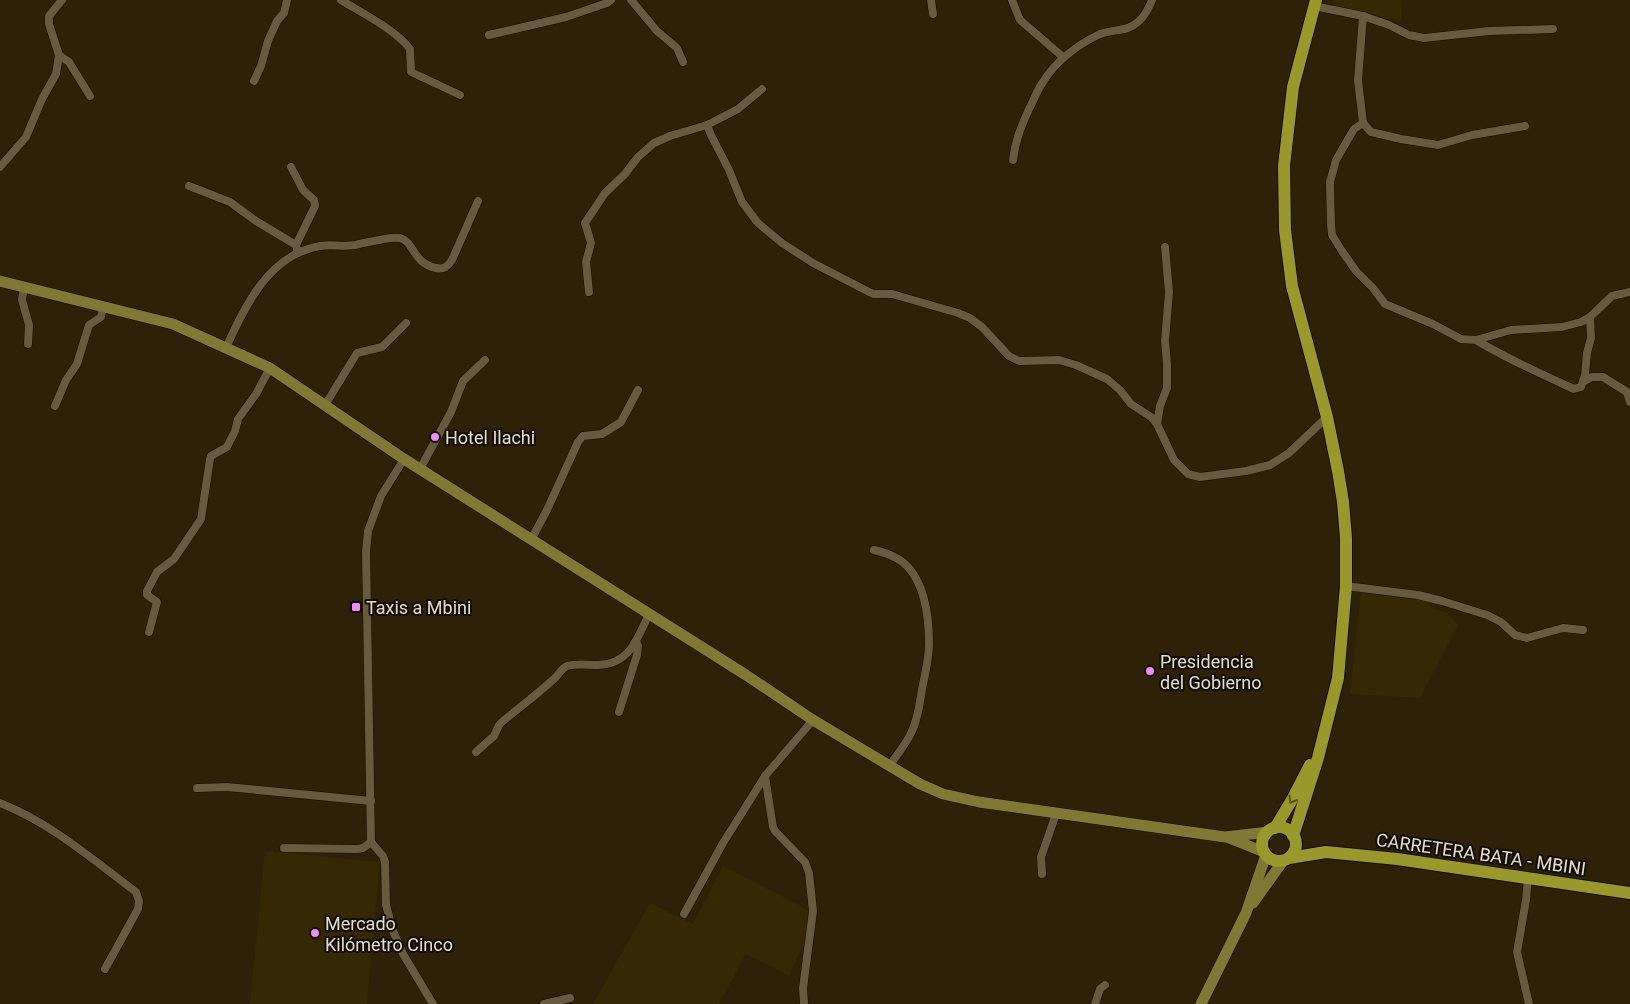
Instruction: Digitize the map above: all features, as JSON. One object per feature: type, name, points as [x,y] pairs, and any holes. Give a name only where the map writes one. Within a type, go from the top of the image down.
[{"type":"main road","points":[[1246,913],[1295,849],[1294,837],[1318,758],[1338,678],[1346,586],[1346,538],[1343,502],[1327,417],[1292,286],[1285,230],[1284,166],[1293,87],[1315,3]]},
{"type":"main road","points":[[0,281],[173,324],[270,368],[343,419],[530,540],[746,675],[813,720],[920,784],[943,794],[979,802],[1225,837],[1265,854],[1274,860],[1286,859]]},
{"type":"main road","points":[[1201,1004],[1246,913],[1265,854],[1262,841],[1293,798],[1322,741]]},
{"type":"main road","points":[[1225,837],[1283,828],[1294,837]]},
{"type":"main road","name":"CARRETERA BATA - MBINI","points":[[1294,837],[1326,852]]},
{"type":"main road","name":"CARRETERA BATA - MBINI","points":[[1286,859],[1326,852],[1397,860],[1630,893]]},
{"type":"street","points":[[0,167],[26,137],[42,99],[56,74],[59,55],[48,24],[49,16],[62,0]]},
{"type":"street","points":[[254,81],[276,20],[284,13],[286,0]]},
{"type":"street","points":[[341,0],[397,35],[408,46],[410,49],[411,72],[460,95]]},
{"type":"street","points":[[489,35],[566,17],[611,0]]},
{"type":"street","points":[[632,0],[657,31],[677,48],[683,62]]},
{"type":"street","points":[[931,0],[933,14]]},
{"type":"street","points":[[1012,0],[1020,20],[1063,57]]},
{"type":"street","points":[[1013,160],[1018,133],[1043,81],[1063,57],[1100,34],[1135,25],[1152,0]]},
{"type":"street","points":[[1315,3],[1363,16],[1389,25],[1409,35],[1424,38],[1489,31],[1553,29]]},
{"type":"street","points":[[1363,16],[1358,80],[1363,124],[1371,132],[1401,139],[1438,144],[1472,135],[1525,126]]},
{"type":"street","points":[[59,55],[69,62],[90,96]]},
{"type":"street","points":[[589,292],[586,262],[591,243],[585,223],[605,193],[625,174],[638,156],[654,143],[707,125],[738,109],[762,89]]},
{"type":"street","points":[[1363,124],[1354,129],[1336,160],[1330,182],[1332,235],[1356,272],[1373,288],[1385,304],[1461,338],[1476,340],[1498,353],[1574,390],[1581,387],[1583,382],[1591,338],[1590,316]]},
{"type":"street","points":[[707,125],[742,202],[758,223],[782,243],[813,263],[873,294],[892,294],[970,318],[1009,356],[1019,361],[1059,360],[1076,365],[1107,379],[1115,384],[1132,404],[1151,417],[1157,424],[1174,460],[1188,474],[1200,477],[1270,465],[1289,453],[1327,417]]},
{"type":"street","points":[[291,166],[303,190],[314,200],[315,206],[296,244],[297,254]]},
{"type":"street","points":[[189,186],[230,202],[256,221],[296,244]]},
{"type":"street","points":[[226,348],[234,330],[269,272],[290,257],[322,245],[352,245],[396,237],[406,241],[424,264],[440,269],[449,265],[452,260],[478,201]]},
{"type":"street","points":[[1157,424],[1160,406],[1167,388],[1165,341],[1169,292],[1165,247]]},
{"type":"street","points":[[24,287],[22,300],[29,325],[28,344]]},
{"type":"street","points":[[1476,340],[1511,330],[1562,327],[1581,322],[1612,296],[1630,292]]},
{"type":"street","points":[[55,406],[66,380],[77,364],[90,325],[101,317],[103,307]]},
{"type":"street","points":[[325,405],[357,353],[382,346],[406,323]]},
{"type":"street","points":[[420,469],[451,412],[464,381],[485,360]]},
{"type":"street","points":[[149,632],[158,602],[147,594],[147,591],[157,572],[174,559],[201,518],[210,460],[212,456],[227,447],[235,431],[238,419],[256,394],[270,368]]},
{"type":"street","points":[[1583,382],[1592,377],[1603,377],[1627,392],[1630,402]]},
{"type":"street","points":[[530,540],[547,510],[578,442],[583,436],[602,434],[621,422],[638,390]]},
{"type":"street","points":[[404,459],[380,496],[368,531],[366,580],[371,842],[383,856],[385,862],[386,905],[398,943],[433,1004]]},
{"type":"street","points":[[874,550],[891,554],[898,558],[908,567],[918,582],[929,637],[928,657],[918,713],[908,740],[889,766]]},
{"type":"street","points":[[1346,586],[1418,595],[1442,601],[1487,615],[1501,622],[1515,635],[1527,638],[1564,628],[1583,630]]},
{"type":"street","points":[[476,752],[494,736],[502,722],[535,696],[565,666],[599,665],[613,662],[625,656],[636,641],[648,614]]},
{"type":"street","points":[[619,712],[637,655],[638,646],[636,641]]},
{"type":"street","points":[[684,914],[723,843],[765,776],[813,720]]},
{"type":"street","points":[[765,776],[773,827],[805,862],[809,873],[813,911],[803,988],[804,1004]]},
{"type":"street","points":[[197,788],[227,787],[371,801]]},
{"type":"street","points":[[0,803],[51,829],[136,892],[139,901],[138,909],[105,969]]},
{"type":"street","points":[[1042,874],[1041,857],[1056,814]]},
{"type":"street","points":[[284,848],[357,849],[363,848],[371,842]]},
{"type":"street","points":[[1528,878],[1517,952],[1529,1004]]},
{"type":"street","points":[[1095,1004],[1100,989],[1105,985]]},
{"type":"street","points":[[544,1004],[570,998]]},
{"type":"shaded area","points":[[1333,0],[1402,0],[1401,21],[1342,8],[1332,3]]},
{"type":"shaded area","points":[[1361,591],[1429,600],[1430,607],[1448,613],[1458,625],[1420,698],[1350,694]]},
{"type":"shaded area","name":"Mercado Kilómetro Cinco","points":[[265,851],[380,862],[367,1004],[250,1004]]},
{"type":"shaded area","points":[[723,866],[811,913],[809,932],[789,976],[746,954],[719,1004],[593,1004],[650,903],[693,924]]},
{"type":"place","name":"Hotel Ilachi","points":[[435,437]]},
{"type":"place","name":"Taxis a Mbini","points":[[356,607]]},
{"type":"place","name":"Presidencia del Gobierno","points":[[1150,671]]},
{"type":"place","name":"Mercado Kilómetro Cinco","points":[[315,933]]}]
